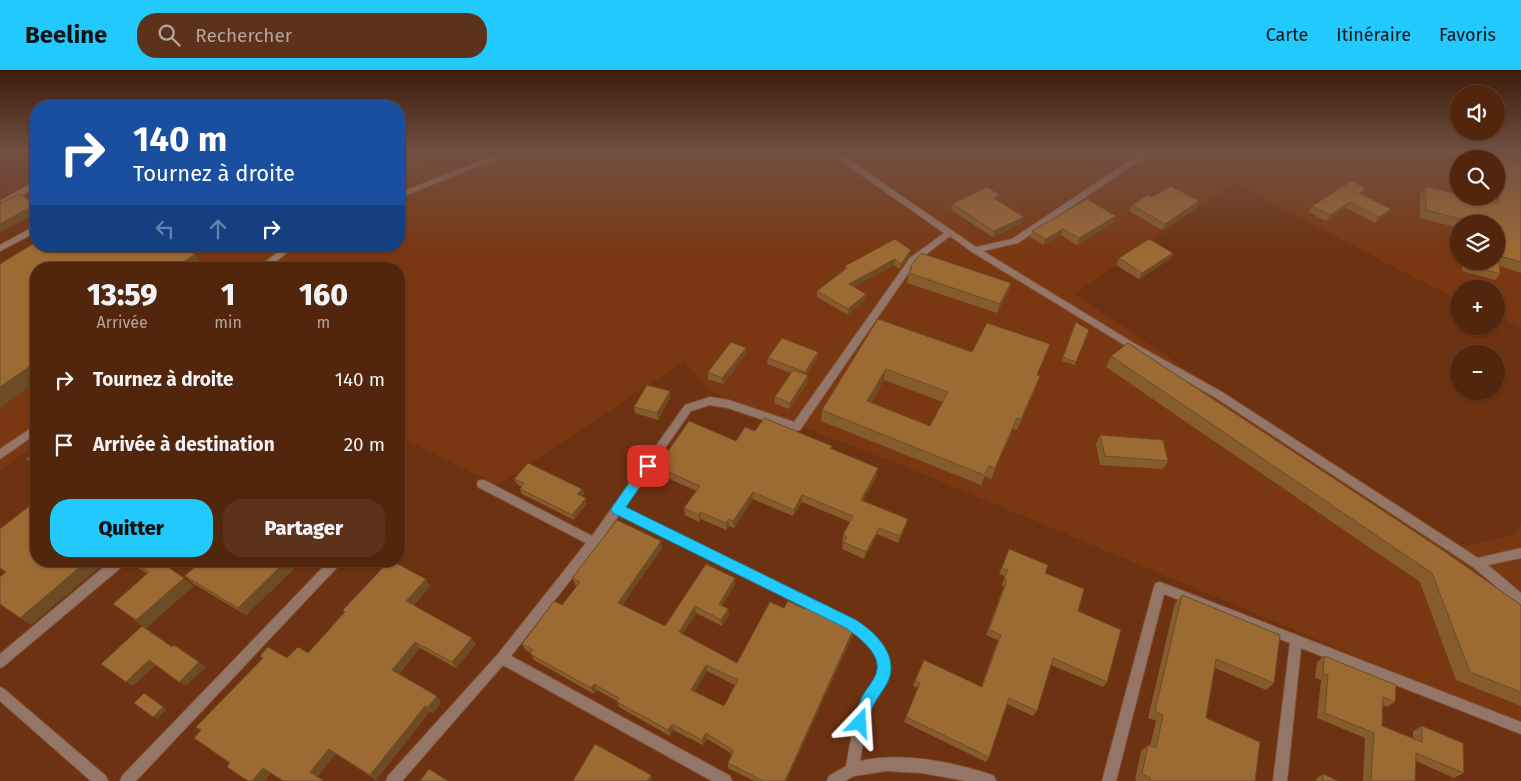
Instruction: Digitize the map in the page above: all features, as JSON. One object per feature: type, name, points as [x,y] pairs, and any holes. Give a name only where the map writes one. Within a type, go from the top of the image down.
[{"type":"street","points":[[405,194],[429,184]]},
{"type":"street","points":[[880,184],[975,250],[1134,347],[1219,395],[1477,563],[1521,600]]},
{"type":"street","points":[[975,250],[1015,241],[1100,184]]},
{"type":"street","points":[[0,204],[30,188]]},
{"type":"street","points":[[0,248],[30,231]]},
{"type":"street","points":[[393,781],[502,658],[594,542],[688,408],[710,401],[729,404],[796,427],[913,260],[950,232]]},
{"type":"street","points":[[270,262],[284,252]]},
{"type":"street","points":[[0,456],[30,434]]},
{"type":"street","points":[[482,484],[594,542]]},
{"type":"street","points":[[617,509],[851,624],[864,633],[877,646],[884,661],[884,670],[882,679],[868,701],[860,723],[852,769]]},
{"type":"street","points":[[1477,563],[1521,553]]},
{"type":"street","points":[[0,662],[113,567]]},
{"type":"street","points":[[127,781],[331,567]]},
{"type":"street","points":[[1109,781],[1160,587],[1521,728]]},
{"type":"street","points":[[1280,781],[1296,640]]},
{"type":"street","points":[[502,658],[725,781]]},
{"type":"street","points":[[0,693],[101,781]]},
{"type":"street","points":[[834,781],[852,769],[890,764],[939,769],[989,781]]},
{"type":"shaded area","points":[[405,184],[1232,184],[1074,294],[1455,549],[1514,535],[1521,524],[1521,725],[899,464],[710,391],[685,361],[498,485],[405,439],[405,262],[30,262],[30,448],[0,471],[0,278],[42,252],[405,252]]},
{"type":"shaded area","points":[[1236,184],[1450,184],[1450,205],[1505,205],[1505,184],[1521,184],[1521,327],[1505,320],[1505,280],[1450,280],[1450,295]]},
{"type":"building","points":[[1346,184],[1358,184],[1366,188],[1359,193],[1391,209],[1379,217],[1350,202],[1330,215],[1312,206]]},
{"type":"building","points":[[1505,184],[1521,184],[1521,262],[1505,257],[1505,215],[1450,216],[1426,210],[1426,187],[1450,192],[1450,205],[1505,205]]},
{"type":"building","points":[[1171,186],[1199,201],[1165,224],[1132,205],[1148,195],[1152,197]]},
{"type":"building","points":[[987,187],[1000,195],[994,198],[1024,217],[994,231],[952,204]]},
{"type":"building","points":[[19,194],[30,200],[30,207],[0,224],[0,202]]},
{"type":"building","points":[[1087,199],[1116,216],[1079,238],[1063,229],[1046,239],[1032,231]]},
{"type":"building","points":[[895,239],[911,250],[901,264],[895,259],[849,284],[866,294],[848,309],[817,291],[847,268],[845,266]]},
{"type":"building","points":[[1149,239],[1173,253],[1142,273],[1119,258]]},
{"type":"building","points":[[30,246],[30,252],[191,252],[195,254],[183,262],[30,262],[30,366],[0,387],[0,264]]},
{"type":"building","points":[[921,253],[1011,283],[1000,304],[909,273],[912,268],[910,267]]},
{"type":"building","points":[[1486,270],[1500,270],[1500,274]]},
{"type":"building","points":[[878,319],[972,352],[987,323],[1050,344],[1037,375],[1040,376],[1021,419],[1017,418],[995,468],[989,466],[984,475],[822,410]],"holes":[[[886,369],[948,392],[930,426],[867,401]]]},
{"type":"building","points":[[1076,322],[1089,330],[1076,362],[1063,357]]},
{"type":"building","points":[[782,338],[818,352],[805,372],[768,358]]},
{"type":"building","points":[[731,342],[746,348],[722,378],[708,372]]},
{"type":"building","points":[[1128,343],[1444,551],[1521,605],[1521,692],[1470,672],[1432,573],[1111,356]]},
{"type":"building","points":[[793,370],[808,375],[790,403],[775,397]]},
{"type":"building","points":[[647,385],[670,391],[657,413],[634,407]]},
{"type":"building","points":[[764,418],[832,446],[830,448],[878,468],[861,500],[908,519],[900,536],[879,528],[866,552],[843,542],[847,537],[843,535],[853,516],[802,495],[794,510],[753,492],[733,521],[728,519],[726,523],[700,512],[699,515],[684,508],[700,486],[657,467],[689,421],[736,441],[745,427],[755,431]]},
{"type":"building","points":[[1100,435],[1163,440],[1168,461],[1105,456]]},
{"type":"building","points":[[528,463],[582,489],[577,494],[586,498],[572,515],[520,489],[524,483],[514,479]]},
{"type":"building","points":[[30,506],[30,567],[80,567],[20,618],[0,604],[0,577],[6,572],[0,568],[0,529]]},
{"type":"building","points":[[617,520],[661,541],[618,603],[665,626],[706,564],[735,578],[719,604],[728,609],[721,620],[695,606],[679,632],[737,663],[770,602],[784,608],[788,601],[805,609],[808,605],[854,628],[785,781],[763,781],[728,763],[734,751],[706,733],[702,740],[672,724],[668,730],[617,702],[619,698],[594,684],[591,688],[530,654],[533,650],[522,644],[554,601],[562,605],[580,582],[572,578]],"holes":[[[706,665],[738,680],[724,706],[691,690]]]},
{"type":"building","points":[[1009,549],[1048,565],[1045,573],[1084,589],[1078,611],[1121,630],[1107,682],[1053,658],[1037,711],[1009,698],[989,757],[906,717],[920,683],[915,681],[924,660],[982,687],[1001,635],[989,630],[1007,580],[1004,579],[1008,570],[1002,568]]},
{"type":"building","points":[[141,567],[168,567],[184,578],[136,620],[113,604],[149,572]]},
{"type":"building","points":[[195,567],[280,567],[238,608],[185,576]]},
{"type":"building","points":[[383,567],[403,567],[426,579],[406,601],[472,638],[452,662],[415,642],[392,670],[437,696],[428,707],[425,706],[370,775],[329,749],[310,772],[324,781],[283,781],[263,768],[252,781],[248,781],[227,767],[230,763],[194,738],[201,730],[196,727],[263,658],[260,656],[268,647],[287,658],[298,647],[308,653],[345,612],[343,610]]},
{"type":"building","points":[[1182,595],[1280,635],[1274,683],[1216,659],[1206,718],[1260,742],[1255,781],[1150,781],[1150,778],[1142,774],[1148,745],[1156,748],[1163,715],[1155,711]]},
{"type":"building","points":[[142,626],[172,647],[174,645],[199,662],[179,682],[149,660],[126,682],[101,664]]},
{"type":"building","points":[[1324,656],[1396,685],[1395,702],[1383,697],[1382,726],[1422,742],[1422,726],[1463,743],[1464,773],[1416,753],[1415,781],[1371,781],[1374,733],[1325,713],[1328,675],[1323,673]]},
{"type":"building","points":[[144,693],[163,707],[153,717],[134,703]]},
{"type":"building","points":[[595,744],[651,775],[647,781],[573,781]]},
{"type":"building","points":[[429,769],[448,781],[420,781]]},
{"type":"building","points":[[1323,774],[1338,781],[1323,781]]},
{"type":"route","points":[[648,466],[617,509],[851,624],[864,633],[877,646],[884,661],[884,670],[882,679],[868,701],[860,723]]}]
